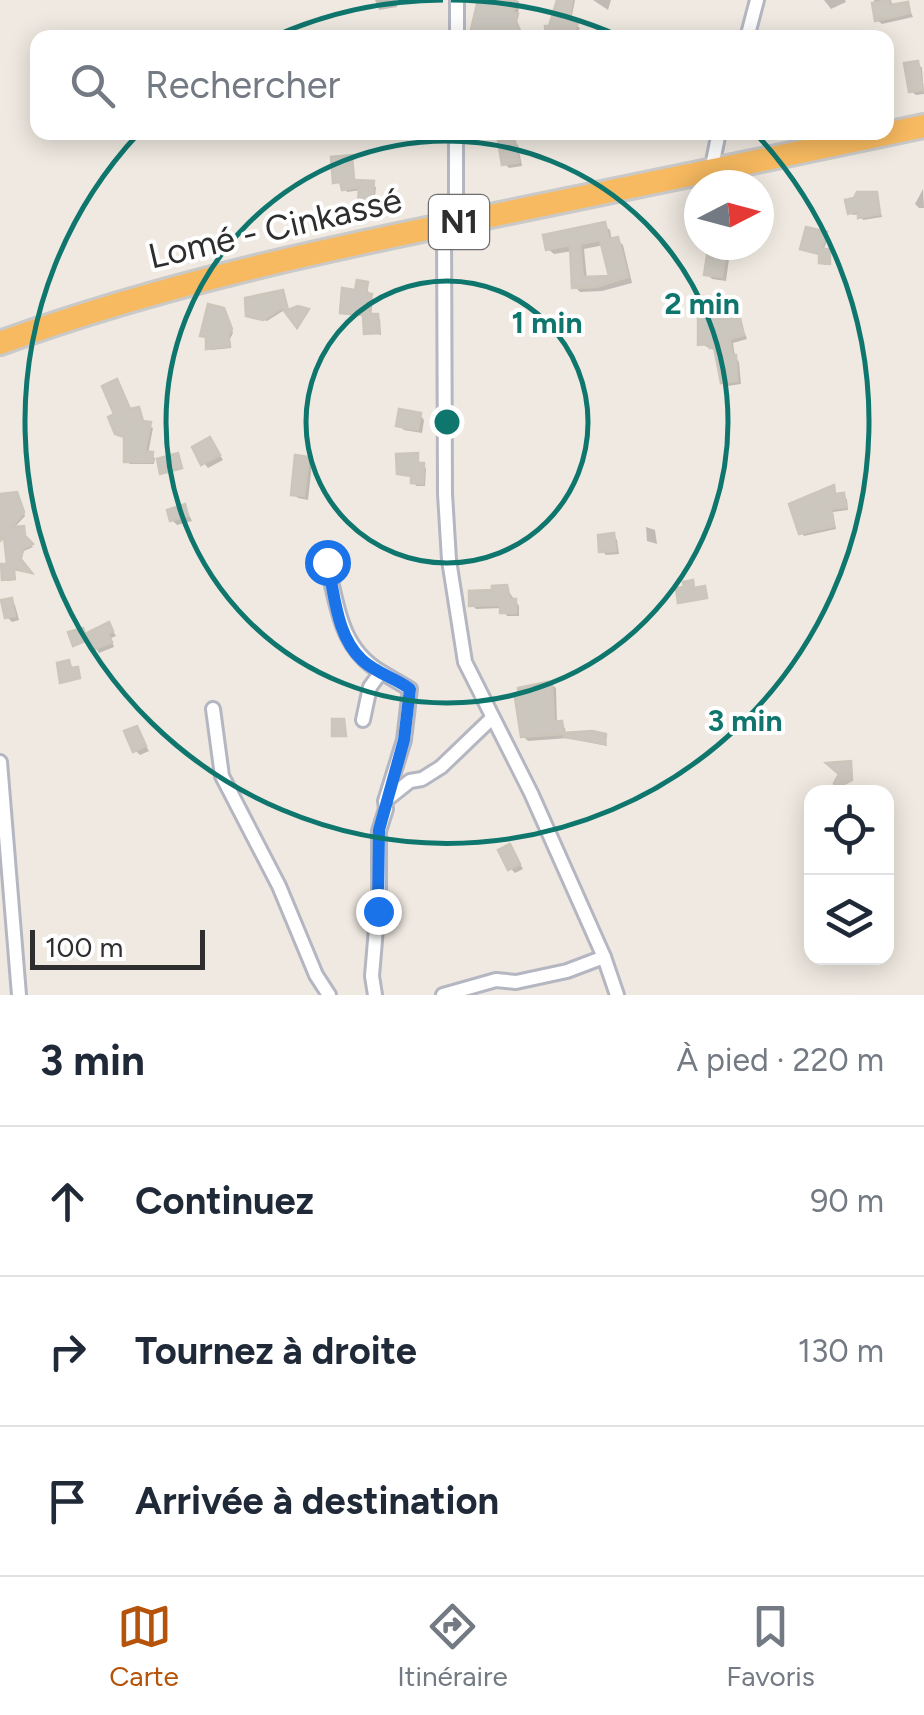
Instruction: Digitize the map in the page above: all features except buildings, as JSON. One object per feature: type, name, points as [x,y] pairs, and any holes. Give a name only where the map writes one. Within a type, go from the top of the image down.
[{"type":"highway","name":"Lomé - Cinkassé","points":[[894,132],[924,126]]},
{"type":"highway","name":"Lomé - Cinkassé","points":[[711,170],[856,140]]},
{"type":"highway","name":"Lomé - Cinkassé","points":[[0,343],[90,310],[164,289],[450,223],[684,175]]},
{"type":"street","points":[[456,30],[457,0]]},
{"type":"street","points":[[749,30],[756,0]]},
{"type":"street","points":[[455,140],[444,426],[449,560],[466,662],[531,792],[617,995]]},
{"type":"street","points":[[711,170],[717,140]]},
{"type":"street","points":[[327,562],[338,617],[353,649],[363,662],[410,689],[404,740],[385,800],[378,845],[379,893],[372,976],[375,995]]},
{"type":"street","points":[[362,720],[370,686],[381,672]]},
{"type":"street","points":[[212,708],[222,776],[279,886],[316,975],[330,995]]},
{"type":"street","points":[[385,800],[410,781],[422,779],[441,766],[492,718]]},
{"type":"street","points":[[0,762],[19,995]]},
{"type":"street","points":[[443,995],[496,980],[516,982],[567,971],[604,957]]},
{"type":"route","points":[[327,562],[338,617],[353,649],[363,662],[410,689],[404,740],[379,830],[378,911]]}]
